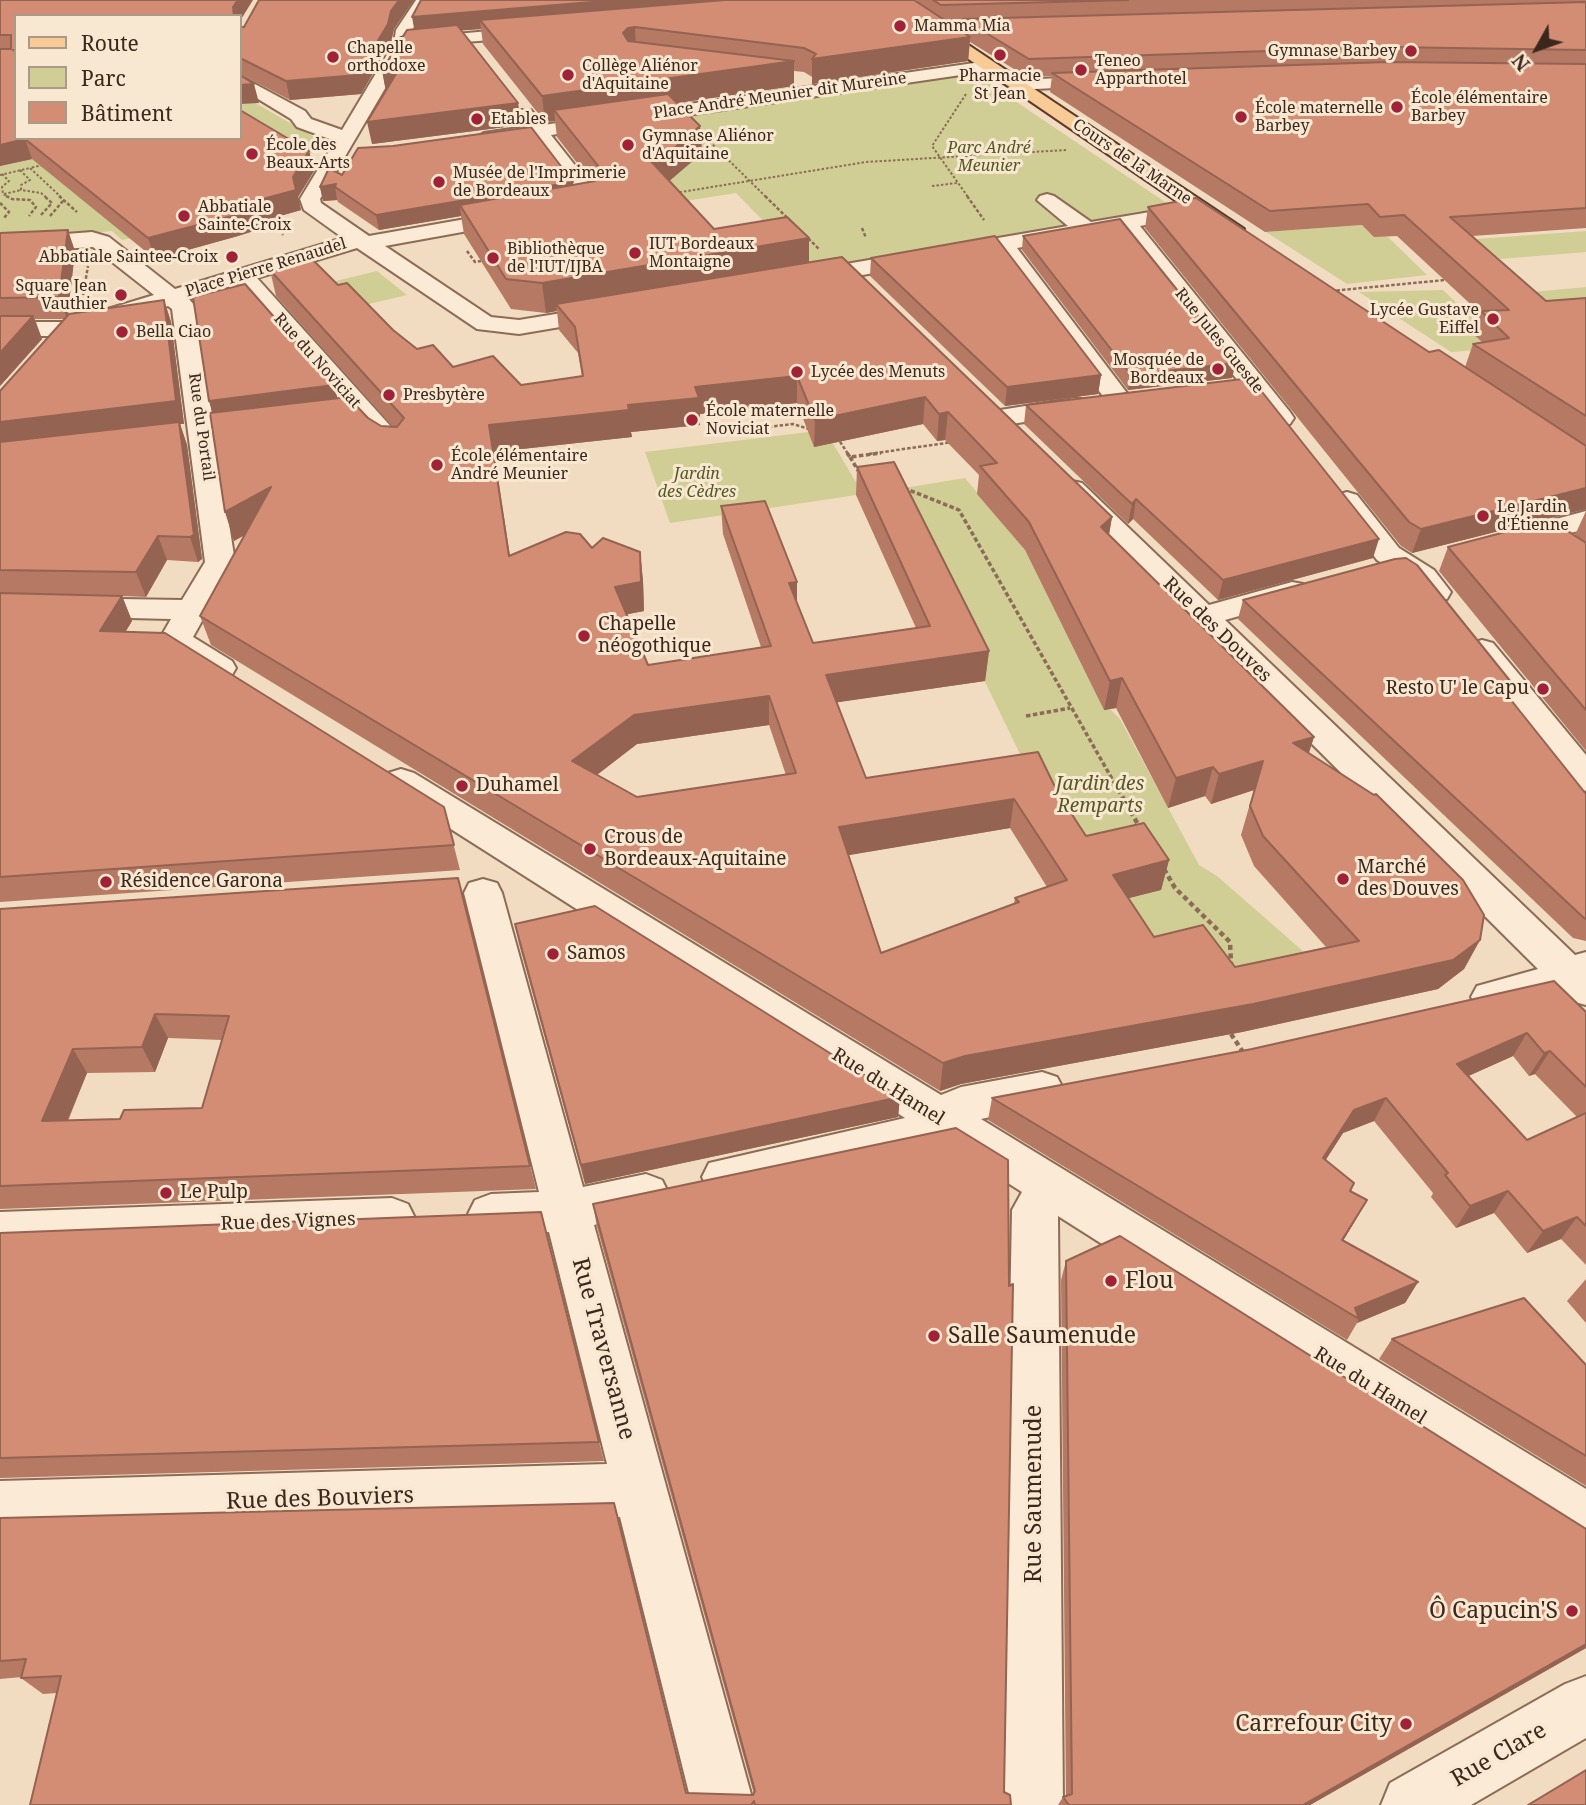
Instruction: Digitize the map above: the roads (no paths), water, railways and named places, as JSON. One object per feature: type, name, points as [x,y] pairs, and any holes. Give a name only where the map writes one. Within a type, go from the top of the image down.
[{"type":"main road","name":"Cours de la Marne","points":[[892,1],[1254,242]]},
{"type":"street","points":[[242,82],[298,115],[304,123],[346,149],[359,116],[403,43],[404,30],[424,0]]},
{"type":"street","points":[[873,3],[914,0]]},
{"type":"street","points":[[934,30],[963,27]]},
{"type":"street","points":[[403,43],[556,30]]},
{"type":"street","points":[[466,38],[480,60]]},
{"type":"street","name":"Place André Meunier dit Mureine","points":[[463,142],[538,131],[689,118],[832,89],[988,66]]},
{"type":"street","points":[[791,78],[816,81],[832,89]]},
{"type":"street","points":[[1017,85],[1124,80]]},
{"type":"street","points":[[668,94],[689,118]]},
{"type":"street","points":[[362,241],[588,204],[590,197],[514,101]]},
{"type":"street","points":[[298,115],[329,119],[359,116]]},
{"type":"street","name":"Place Pierre Renaudel","points":[[346,149],[310,200],[311,205],[318,211],[362,241]]},
{"type":"street","points":[[1047,200],[1084,229]]},
{"type":"street","points":[[788,281],[837,264],[995,236],[1084,229],[1203,209]]},
{"type":"street","name":"Rue Jules Guesde","points":[[1122,222],[1297,438]]},
{"type":"street","points":[[995,236],[1120,401]]},
{"type":"street","name":"Place Pierre Renaudel","points":[[0,246],[92,239],[101,242],[172,297]]},
{"type":"street","points":[[362,241],[485,324],[519,327],[636,307]]},
{"type":"street","name":"Place Pierre Renaudel","points":[[67,329],[362,241]]},
{"type":"street","points":[[837,264],[874,296]]},
{"type":"street","name":"Rue du Noviciat","points":[[242,275],[393,446]]},
{"type":"street","name":"Rue du Portail","points":[[172,297],[183,306],[214,431],[220,562],[192,630]]},
{"type":"street","points":[[0,329],[67,329]]},
{"type":"street","points":[[42,356],[67,329]]},
{"type":"street","points":[[1228,389],[1255,386]]},
{"type":"street","points":[[1001,419],[1029,412],[1147,398]]},
{"type":"street","points":[[336,416],[362,412]]},
{"type":"street","points":[[175,436],[214,431]]},
{"type":"street","name":"Rue des Douves","points":[[1050,467],[1580,977]]},
{"type":"street","points":[[1330,481],[1388,554],[1423,576],[1586,779]]},
{"type":"street","points":[[1488,547],[1586,520]]},
{"type":"street","points":[[1546,531],[1576,552]]},
{"type":"street","points":[[1361,573],[1387,566],[1423,564],[1448,557]]},
{"type":"street","points":[[1203,615],[1322,584]]},
{"type":"street","points":[[0,606],[139,609],[192,630],[250,687]]},
{"type":"street","name":"Rue du Hamel","points":[[365,759],[1586,1520]]},
{"type":"street","name":"Rue Traversanne","points":[[526,859],[469,890],[567,1211],[723,1805]]},
{"type":"street","points":[[1453,1005],[1580,977]]},
{"type":"street","name":"Rue des Vignes","points":[[0,1233],[567,1211],[914,1136],[961,1105],[1082,1082]]},
{"type":"street","name":"Rue Saumenude","points":[[1032,1805],[1035,1210],[1052,1189]]},
{"type":"street","name":"Rue des Bouviers","points":[[0,1508],[640,1490]]},
{"type":"street","name":"Rue Clare","points":[[1412,1805],[1586,1705]]},
{"type":"tram line","points":[[372,45],[412,32],[440,0]]},
{"type":"place","name":"Mamma Mia","points":[[900,26]]},
{"type":"place","name":"Gymnase Barbey","points":[[1411,51]]},
{"type":"place","name":"Pharmacie St Jean","points":[[1000,55]]},
{"type":"place","name":"Chapelle orthodoxe","points":[[333,57]]},
{"type":"place","name":"Teneo Apparthotel","points":[[1081,70]]},
{"type":"place","name":"Collège Aliénor d'Aquitaine","points":[[568,75]]},
{"type":"place","name":"École élémentaire Barbey","points":[[1397,107]]},
{"type":"place","name":"École maternelle Barbey","points":[[1241,117]]},
{"type":"place","name":"Etables","points":[[477,119]]},
{"type":"place","name":"Gymnase Aliénor d'Aquitaine","points":[[628,145]]},
{"type":"place","name":"École des Beaux-Arts","points":[[252,154]]},
{"type":"place","name":"Musée de l'Imprimerie de Bordeaux","points":[[439,182]]},
{"type":"place","name":"Abbatiale Sainte-Croix","points":[[184,216]]},
{"type":"place","name":"IUT Bordeaux Montaigne","points":[[635,253]]},
{"type":"place","name":"Abbatiale Saintee-Croix","points":[[232,257]]},
{"type":"place","name":"Bibliothèque de l'IUT/IJBA","points":[[493,258]]},
{"type":"place","name":"Square Jean Vauthier","points":[[121,295]]},
{"type":"place","name":"Lycée Gustave Eiffel","points":[[1493,319]]},
{"type":"place","name":"Bella Ciao","points":[[122,332]]},
{"type":"place","name":"Mosquée de Bordeaux","points":[[1218,369]]},
{"type":"place","name":"Lycée des Menuts","points":[[797,372]]},
{"type":"place","name":"Presbytère","points":[[389,395]]},
{"type":"place","name":"École maternelle Noviciat","points":[[692,420]]},
{"type":"place","name":"École élémentaire André Meunier","points":[[437,465]]},
{"type":"place","name":"Le Jardin d'Étienne","points":[[1483,516]]},
{"type":"place","name":"Chapelle néogothique","points":[[584,636]]},
{"type":"place","name":"Resto U' le Capu","points":[[1543,689]]},
{"type":"place","name":"Duhamel","points":[[462,786]]},
{"type":"place","name":"Crous de Bordeaux-Aquitaine","points":[[590,849]]},
{"type":"place","name":"Marché des Douves","points":[[1343,879]]},
{"type":"place","name":"Résidence Garona","points":[[106,882]]},
{"type":"place","name":"Samos","points":[[553,954]]},
{"type":"place","name":"Le Pulp","points":[[166,1193]]},
{"type":"place","name":"Flou","points":[[1111,1281]]},
{"type":"place","name":"Salle Saumenude","points":[[934,1336]]},
{"type":"place","name":"Ô Capucin'S","points":[[1572,1611]]},
{"type":"place","name":"Carrefour City","points":[[1406,1724]]},
{"type":"park label","name":"Parc André Meunier","points":[[989,157]]},
{"type":"park label","name":"Jardin des Cèdres","points":[[697,483]]},
{"type":"park label","name":"Jardin des Remparts","points":[[1100,796]]}]
